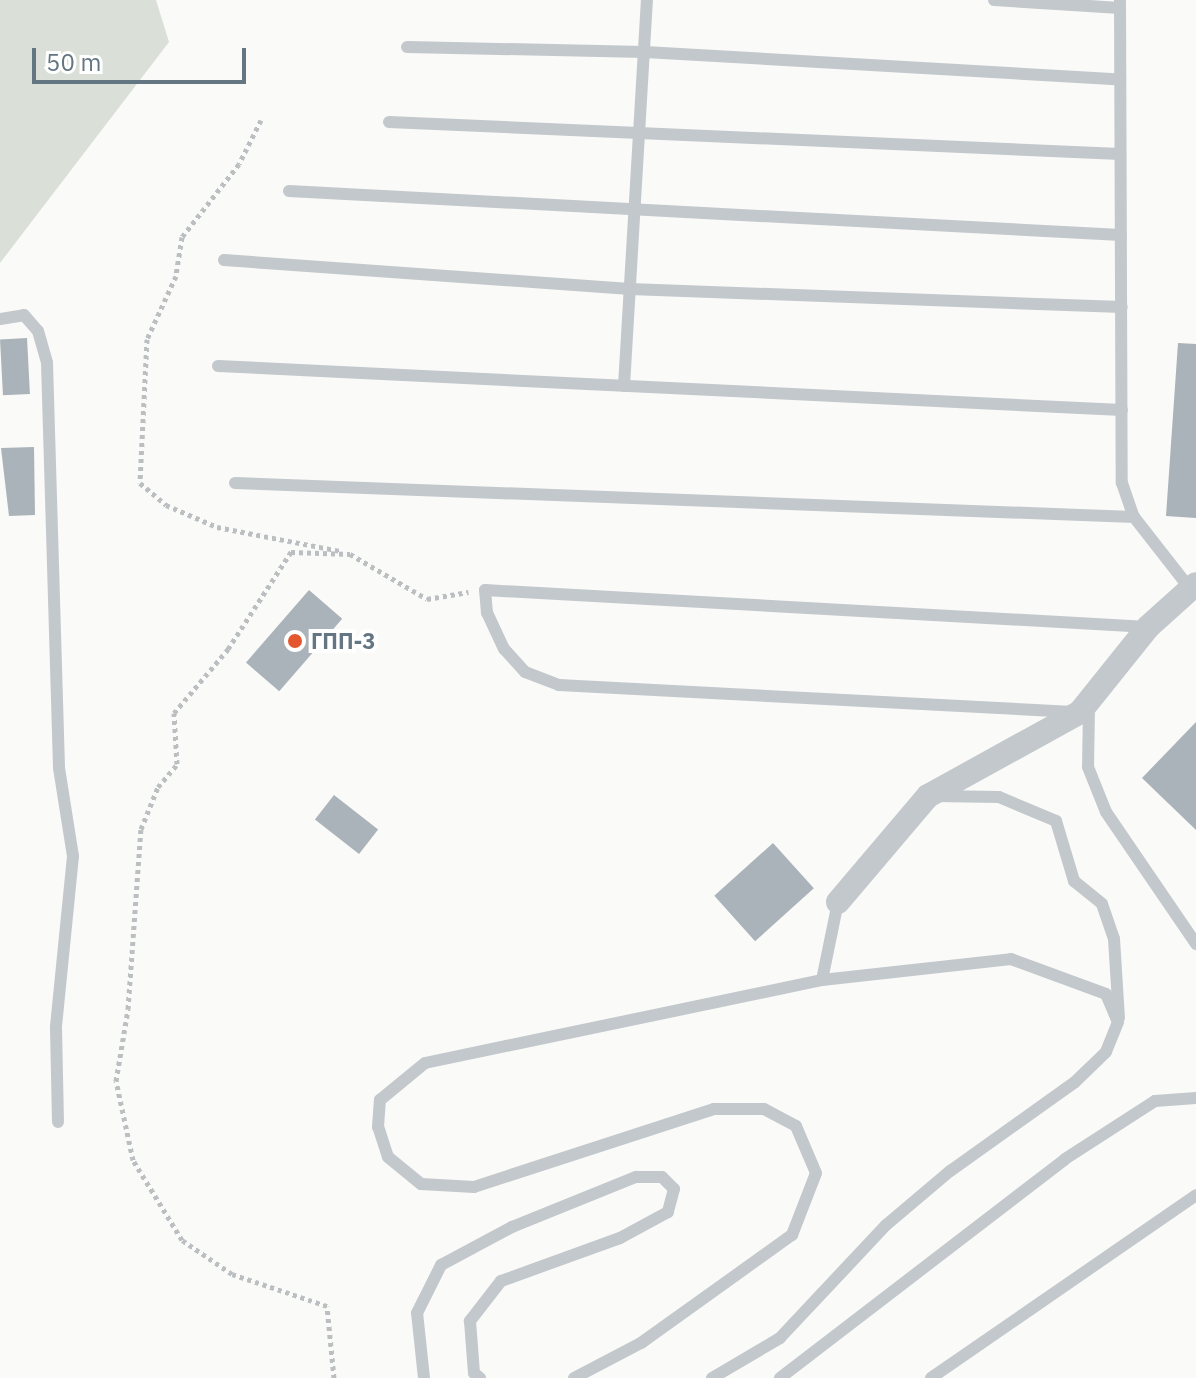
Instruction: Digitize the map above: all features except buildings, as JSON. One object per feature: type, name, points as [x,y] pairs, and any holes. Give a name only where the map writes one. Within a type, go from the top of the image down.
[{"type":"street","points":[[838,902],[928,796],[1080,712],[1148,627],[1194,588]]},
{"type":"lane","points":[[624,386],[647,0]]},
{"type":"lane","points":[[994,0],[1120,4],[1122,483],[1134,517],[1194,588]]},
{"type":"lane","points":[[407,47],[645,52],[1120,79]]},
{"type":"lane","points":[[389,122],[637,137],[1120,154]]},
{"type":"lane","points":[[289,191],[1121,235]]},
{"type":"lane","points":[[224,260],[630,289],[1122,307]]},
{"type":"lane","points":[[0,319],[24,315],[38,331],[47,363],[59,768],[73,856],[56,1027],[58,1122]]},
{"type":"lane","points":[[218,366],[1122,410]]},
{"type":"lane","points":[[235,483],[1134,517]]},
{"type":"lane","points":[[1080,712],[559,685],[525,672],[504,649],[487,613],[485,590],[1148,627]]},
{"type":"lane","points":[[1097,691],[1089,702],[1088,767],[1106,812],[1196,944]]},
{"type":"lane","points":[[712,1378],[780,1338],[897,1216],[1075,1082],[1106,1052],[1118,1022],[1114,939],[1102,904],[1074,881],[1056,821],[999,797],[928,796]]},
{"type":"lane","points":[[822,980],[838,902]]},
{"type":"lane","points":[[574,1378],[641,1343],[792,1235],[816,1173],[796,1126],[764,1109],[714,1109],[474,1187],[421,1184],[388,1157],[378,1127],[380,1100],[425,1063],[822,980],[1011,959],[1106,994],[1118,1022]]},
{"type":"lane","points":[[780,1378],[1065,1159],[1155,1101],[1196,1098]]},
{"type":"lane","points":[[424,1378],[417,1313],[441,1265],[512,1227],[636,1177],[662,1177],[674,1189],[668,1212],[620,1238],[501,1281],[470,1321],[474,1373],[480,1378]]},
{"type":"lane","points":[[931,1378],[1196,1195]]},
{"type":"path","points":[[334,1378],[327,1306],[232,1274],[182,1240],[133,1160],[116,1081],[128,1009],[141,829],[158,787],[177,764],[171,741],[174,713],[228,649],[291,552],[350,554],[427,599],[485,590]]},
{"type":"shaded area","points":[[0,0],[156,0],[169,42],[0,263]]},
{"type":"place","name":"ГПП-3","points":[[295,641]]}]
